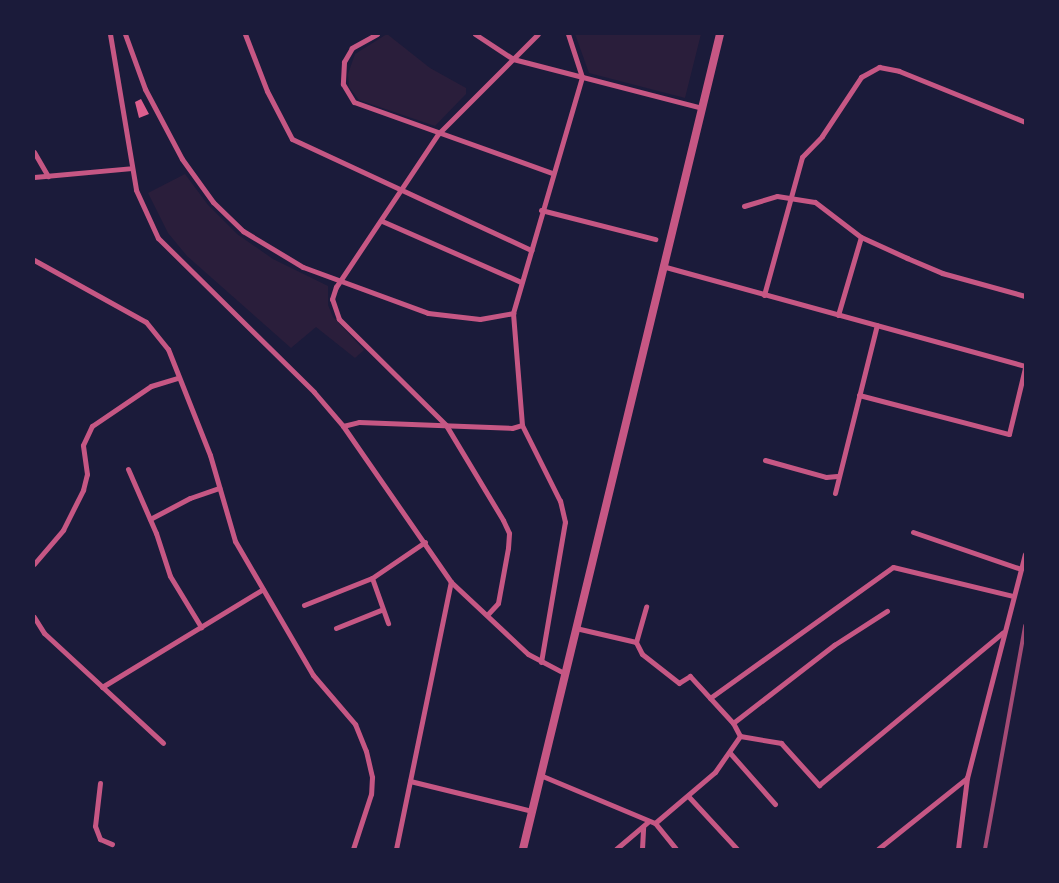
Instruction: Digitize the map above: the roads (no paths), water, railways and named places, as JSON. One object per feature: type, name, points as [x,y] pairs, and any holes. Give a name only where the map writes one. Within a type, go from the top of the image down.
[{"type":"street","points":[[110,34],[132,168],[140,201],[158,238],[314,392],[343,426],[451,582],[528,654],[564,673]]},
{"type":"street","points":[[126,34],[145,89],[161,122],[213,202],[243,232],[267,248],[341,281],[428,313],[480,319],[513,313]]},
{"type":"street","points":[[245,34],[267,91],[292,139],[531,250]]},
{"type":"street","points":[[377,34],[352,48],[344,62],[344,84],[354,102],[438,134],[552,173]]},
{"type":"street","points":[[475,34],[513,59],[702,108]]},
{"type":"street","points":[[487,615],[498,603],[509,534],[446,425],[339,319],[332,299],[341,281],[438,134],[538,34]]},
{"type":"street","points":[[541,662],[565,522],[560,502],[522,425],[513,313],[552,173],[582,77],[568,34]]},
{"type":"street","points":[[522,849],[662,266],[720,34]]},
{"type":"street","points":[[764,295],[802,157],[834,120],[854,85],[861,77],[880,68],[899,71],[1025,122]]},
{"type":"street","points":[[34,152],[48,176]]},
{"type":"street","points":[[34,177],[132,168]]},
{"type":"street","points":[[744,206],[777,196],[816,202],[861,237],[942,273],[1025,296]]},
{"type":"street","points":[[542,210],[655,238]]},
{"type":"street","points":[[382,221],[521,282]]},
{"type":"street","points":[[838,315],[861,237]]},
{"type":"street","points":[[34,260],[146,322],[168,349],[210,454],[235,541],[319,685],[338,701],[355,724],[366,751],[372,777],[371,794],[353,849]]},
{"type":"street","points":[[662,266],[1025,367],[1009,434],[859,395]]},
{"type":"street","points":[[835,493],[837,476],[877,325]]},
{"type":"street","points":[[34,564],[63,530],[83,490],[87,474],[84,445],[92,426],[151,386],[178,378]]},
{"type":"street","points":[[343,426],[359,422],[522,425]]},
{"type":"street","points":[[765,460],[826,477],[837,476]]},
{"type":"street","points":[[128,469],[150,519],[170,576],[201,627]]},
{"type":"street","points":[[150,519],[185,500],[219,488]]},
{"type":"street","points":[[913,532],[1021,569]]},
{"type":"street","points":[[304,605],[372,578],[425,542]]},
{"type":"street","points":[[958,849],[967,778],[1003,632],[1025,554]]},
{"type":"street","points":[[710,698],[893,567],[1013,596]]},
{"type":"street","points":[[372,578],[381,610],[388,623]]},
{"type":"street","points":[[396,849],[451,582]]},
{"type":"street","points":[[102,687],[263,589]]},
{"type":"street","points":[[646,606],[636,642],[642,654],[666,675],[679,683],[690,676],[733,723],[740,736]]},
{"type":"street","points":[[336,628],[381,610]]},
{"type":"street","points":[[733,723],[834,644],[887,611]]},
{"type":"street","points":[[34,617],[44,634],[163,743]]},
{"type":"street","points":[[576,628],[636,642]]},
{"type":"street","points":[[740,736],[780,743],[819,785],[1003,632]]},
{"type":"street","points":[[655,823],[689,797],[730,753],[740,736]]},
{"type":"street","points":[[730,753],[775,804]]},
{"type":"street","points":[[540,776],[571,785],[655,823],[676,849]]},
{"type":"street","points":[[878,849],[967,778]]},
{"type":"street","points":[[410,781],[532,811]]},
{"type":"street","points":[[100,783],[95,826],[100,839],[112,844]]},
{"type":"street","points":[[689,797],[738,849]]},
{"type":"street","points":[[616,849],[649,821]]},
{"type":"street","points":[[642,827],[642,849]]},
{"type":"railway","points":[[985,849],[1025,626]]}]
